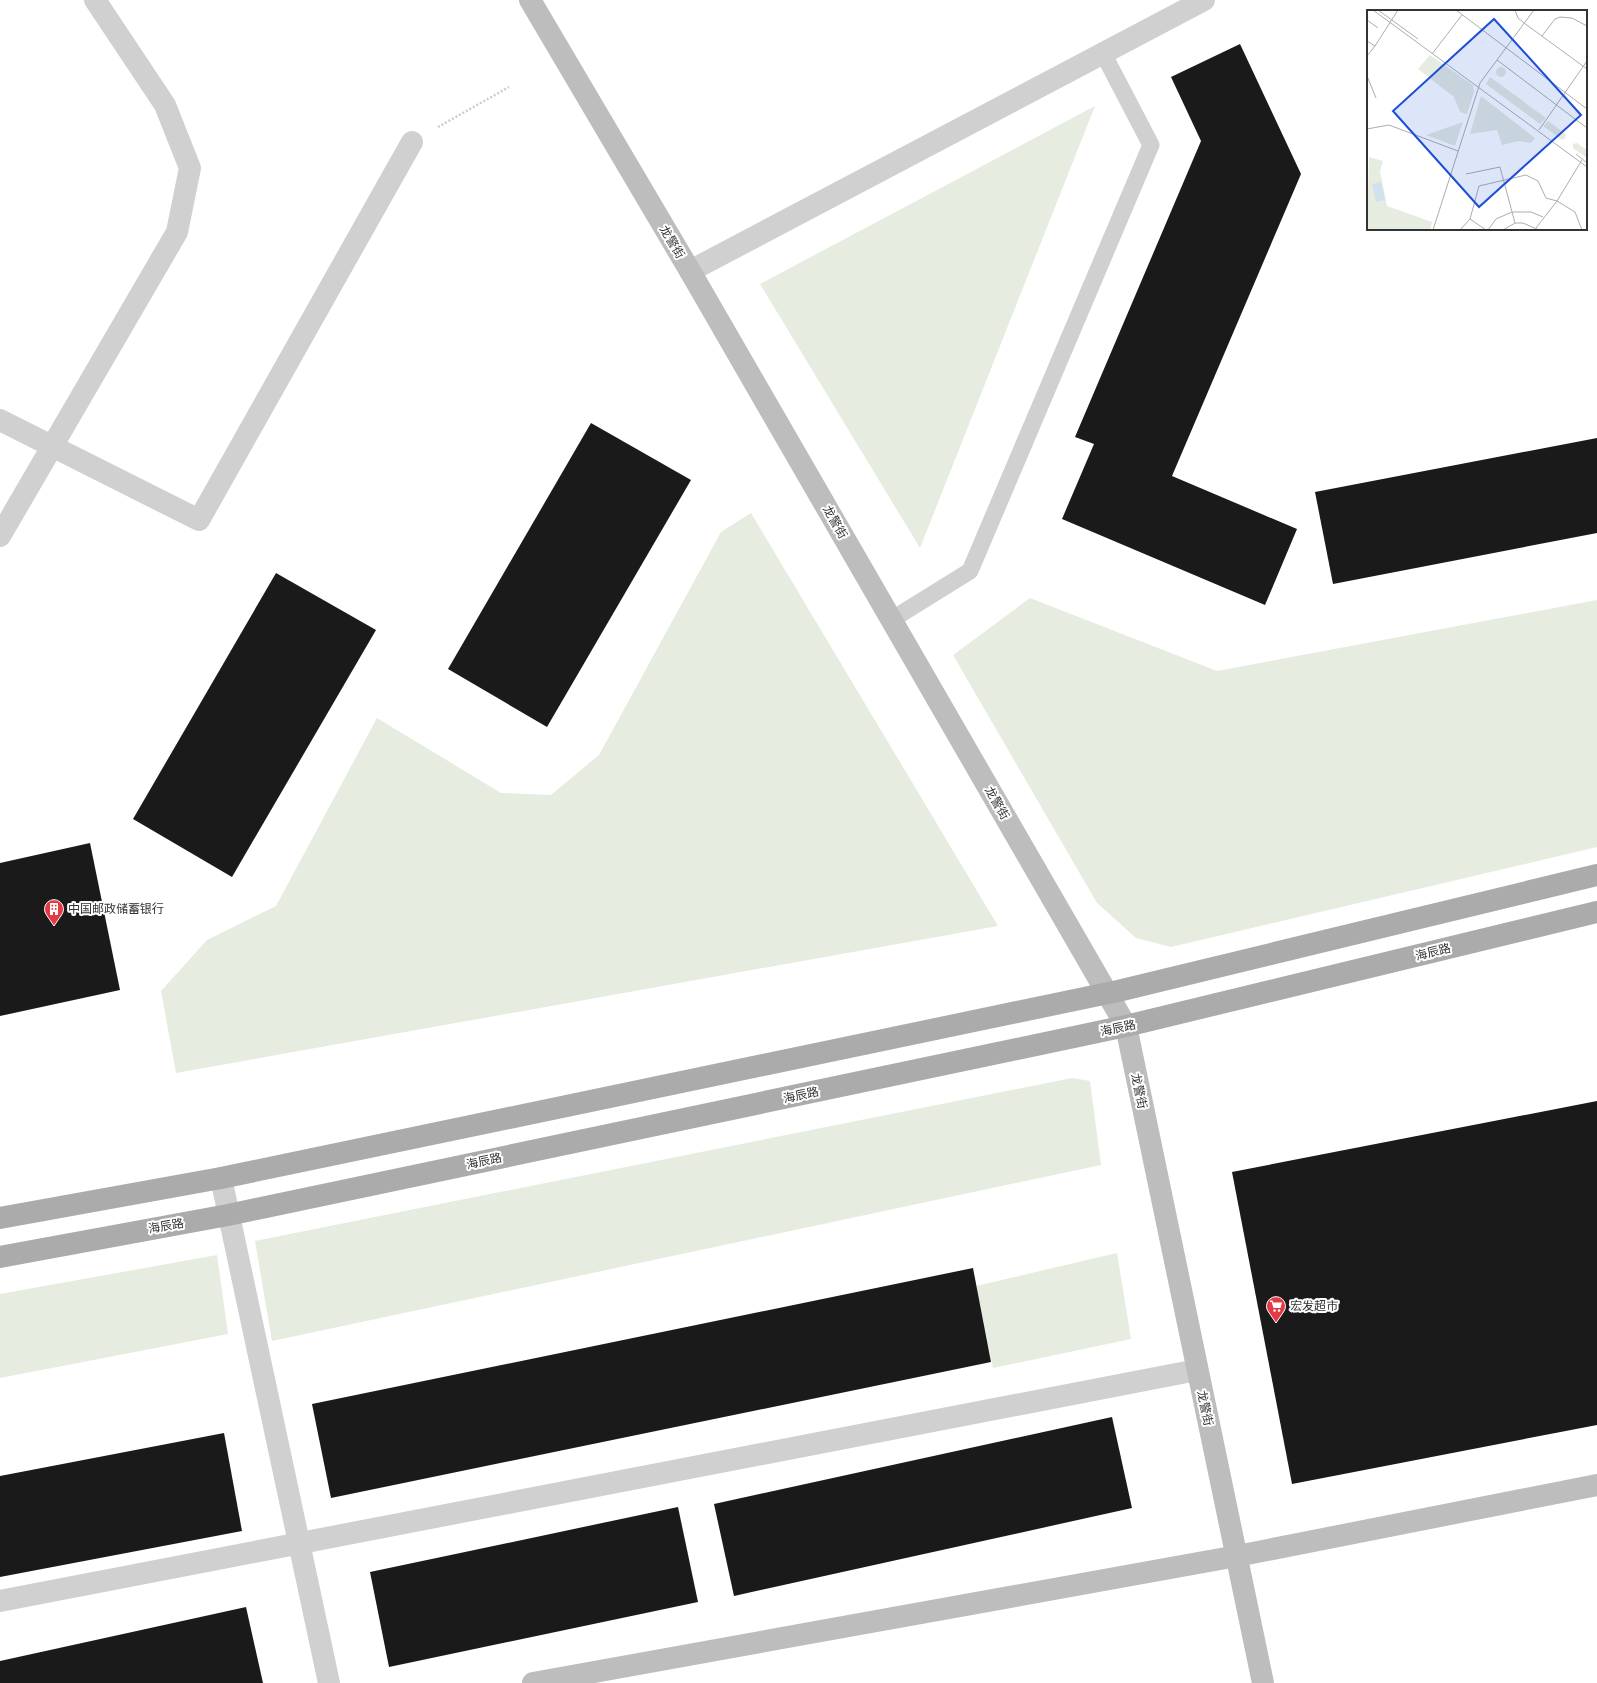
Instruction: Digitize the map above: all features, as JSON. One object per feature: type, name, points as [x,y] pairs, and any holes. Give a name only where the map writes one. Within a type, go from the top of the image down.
[{"type":"main road","points":[[0,1218],[221,1178],[1107,993],[1597,875]]},
{"type":"main road","name":"海辰路","points":[[0,1257],[228,1215],[1126,1026],[1597,912]]},
{"type":"street","points":[[0,536],[177,232],[190,168],[165,105],[95,0]]},
{"type":"street","name":"龙警街","points":[[530,0],[690,271],[1126,1026],[1263,1683]]},
{"type":"street","points":[[690,271],[1204,0]]},
{"type":"street","points":[[0,420],[199,520],[412,142]]},
{"type":"street","points":[[221,1178],[329,1683]]},
{"type":"street","points":[[0,1600],[1198,1370]]},
{"type":"street","points":[[533,1683],[1237,1556],[1597,1485]]},
{"type":"lane","points":[[891,620],[970,571],[1151,145],[1103,53]]},
{"type":"path","points":[[412,142],[509,87]]},
{"type":"shaded area","points":[[1095,106],[920,548],[760,284]]},
{"type":"shaded area","points":[[751,513],[998,926],[176,1073],[161,991],[207,940],[276,906],[377,718],[501,793],[551,795],[599,755],[721,532]]},
{"type":"shaded area","points":[[1030,598],[1217,671],[1597,600],[1597,847],[1171,947],[1136,938],[1097,903],[953,655]]},
{"type":"shaded area","points":[[1072,1078],[1090,1081],[1101,1165],[272,1341],[255,1241]]},
{"type":"shaded area","points":[[1117,1253],[1131,1339],[993,1368],[976,1286]]},
{"type":"shaded area","points":[[217,1255],[228,1334],[0,1378],[0,1294]]},
{"type":"building","points":[[1240,44],[1301,174],[1172,476],[1297,529],[1265,605],[1062,519],[1094,444],[1075,437],[1201,141],[1171,77]]},
{"type":"building","points":[[591,423],[691,480],[547,727],[448,669]]},
{"type":"building","points":[[1597,438],[1597,533],[1333,584],[1315,492]]},
{"type":"building","points":[[276,573],[376,630],[232,877],[133,819]]},
{"type":"building","name":"中国邮政储蓄银行","points":[[90,843],[120,990],[0,1016],[0,863]]},
{"type":"building","points":[[1597,1101],[1597,1425],[1292,1484],[1232,1172]]},
{"type":"building","points":[[973,1268],[991,1362],[331,1498],[312,1404]]},
{"type":"building","points":[[1112,1417],[1132,1508],[734,1596],[714,1504]]},
{"type":"building","points":[[224,1433],[242,1531],[0,1577],[0,1476]]},
{"type":"building","points":[[678,1507],[698,1602],[389,1667],[370,1572]]},
{"type":"building","points":[[246,1607],[263,1683],[0,1683],[0,1661]]},
{"type":"place","name":"中国邮政储蓄银行","points":[[54,926]]},
{"type":"place","name":"宏发超市","points":[[1276,1323]]}]
